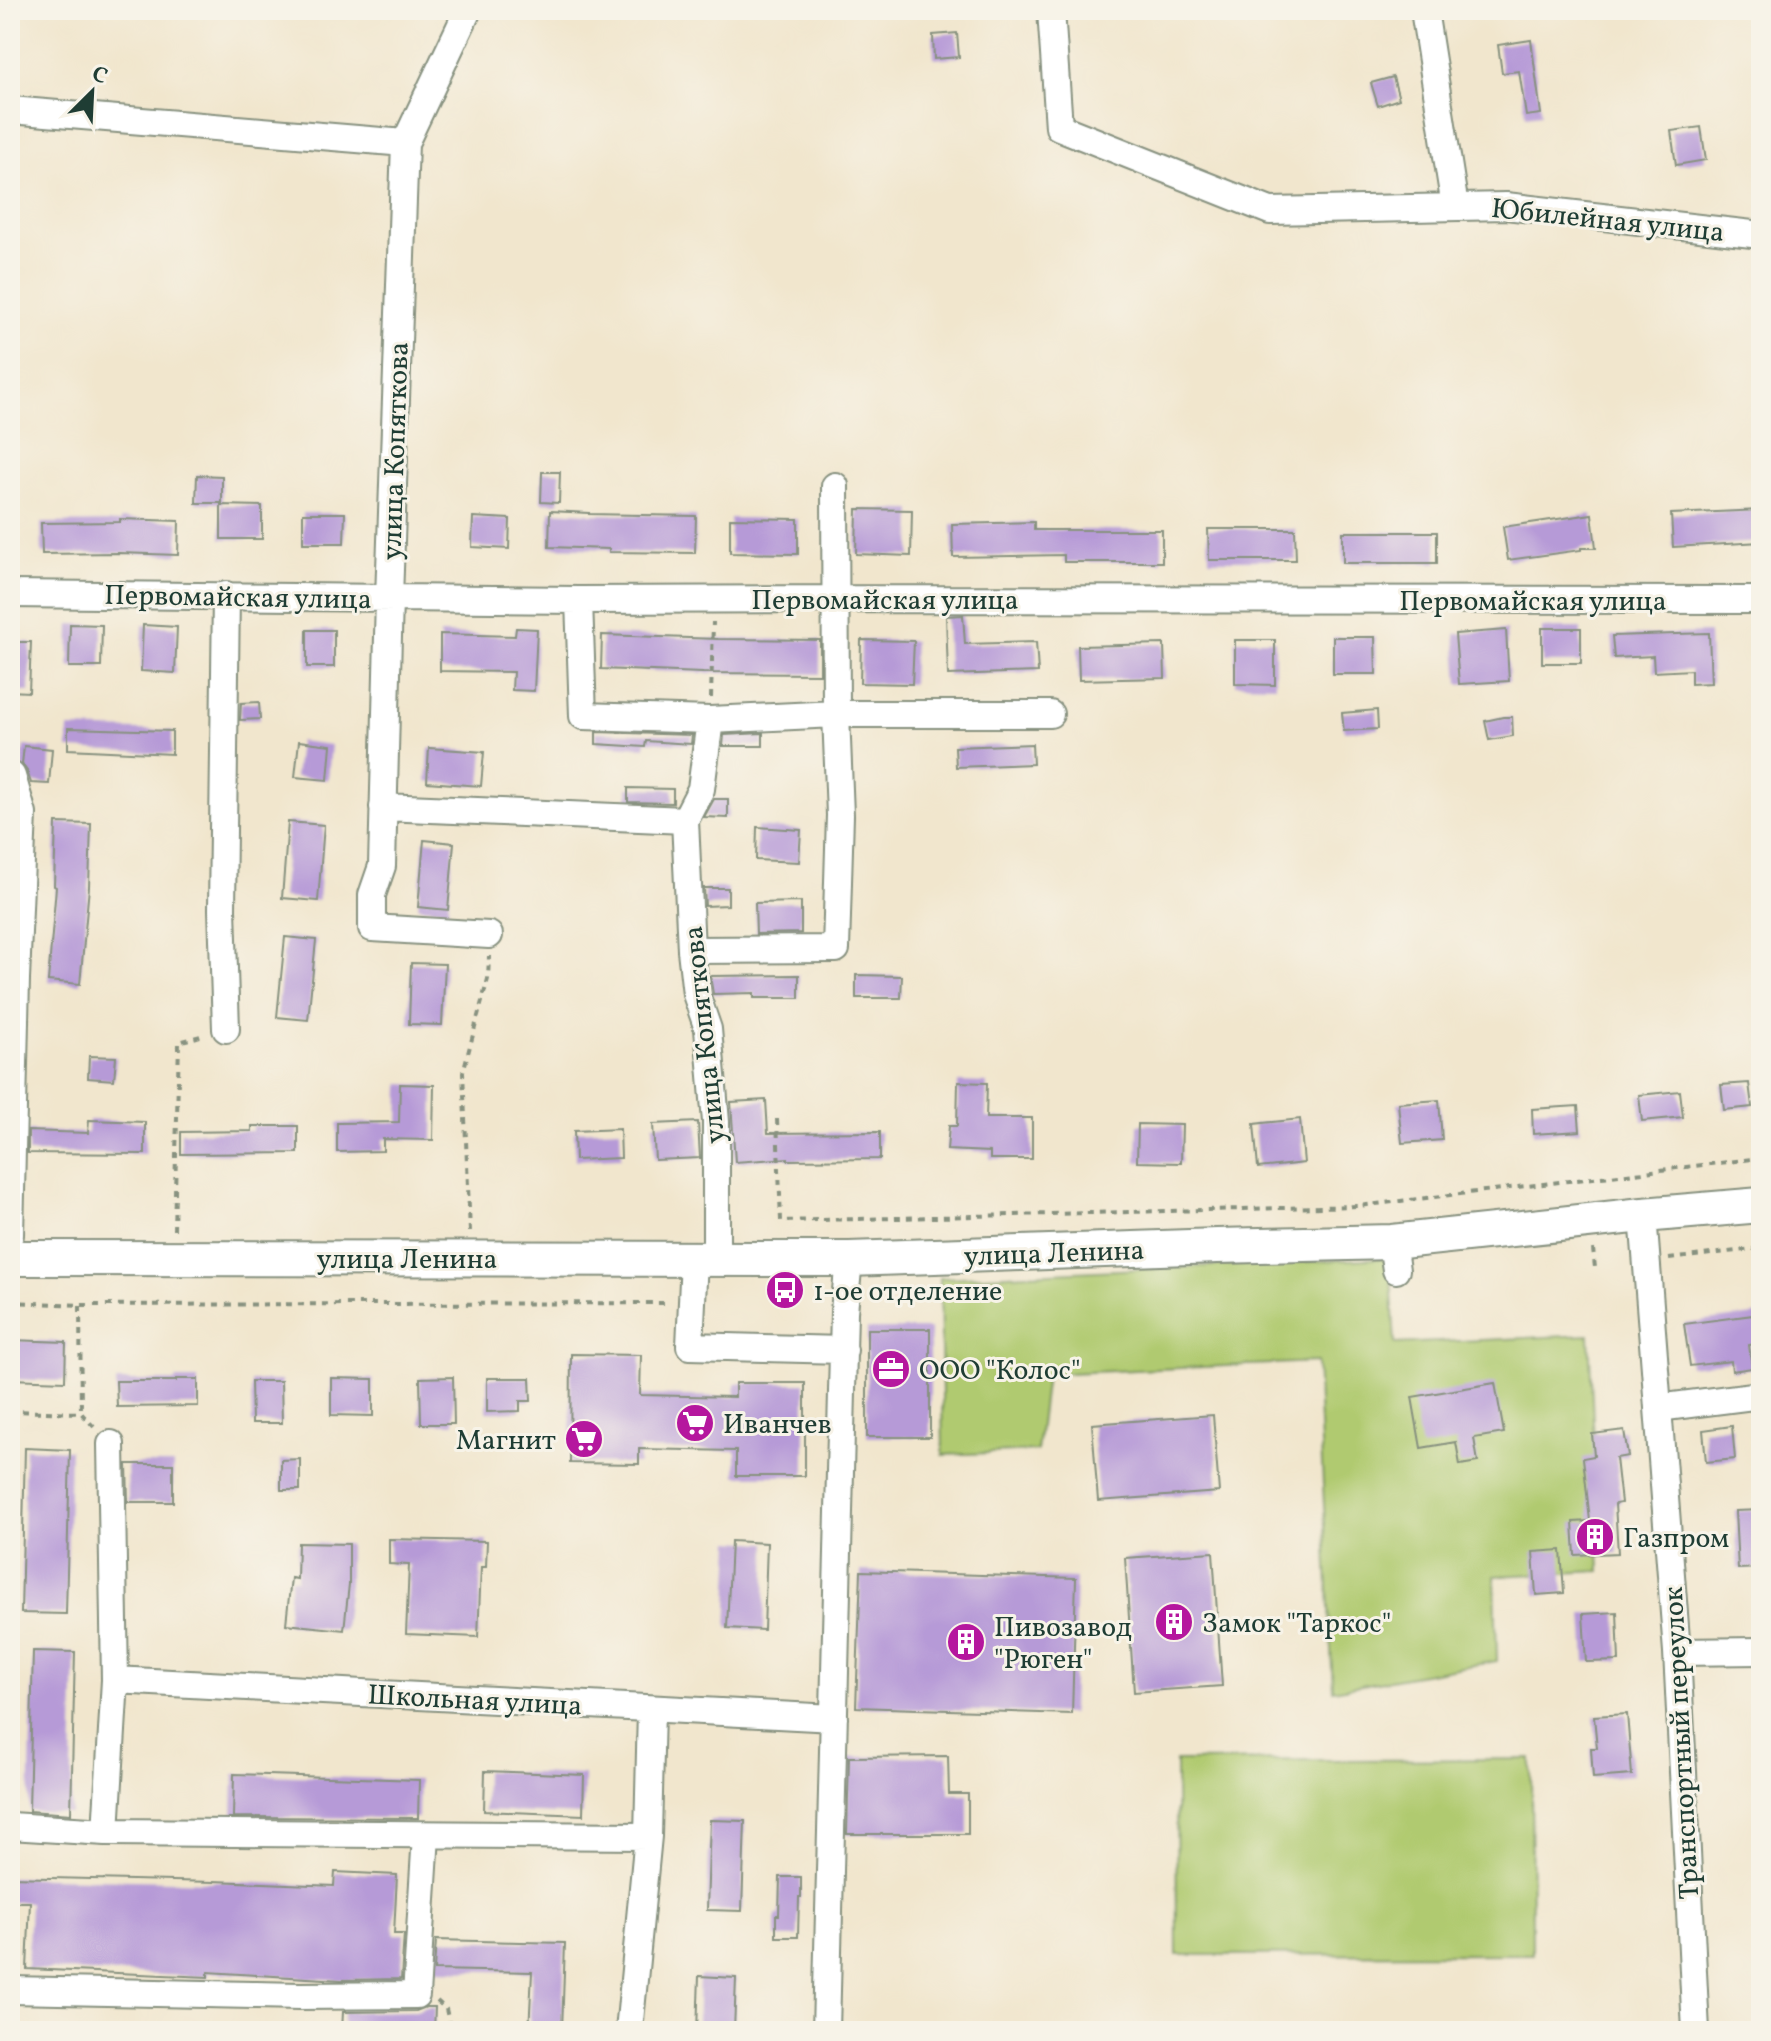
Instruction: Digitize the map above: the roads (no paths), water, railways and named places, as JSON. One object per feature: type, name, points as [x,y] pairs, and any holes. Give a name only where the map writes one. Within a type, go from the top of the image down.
[{"type":"main road","name":"улица Ленина","points":[[10,1258],[849,1259],[1217,1246],[1394,1256],[1643,1215],[1761,1205]]},
{"type":"street","points":[[10,110],[405,143],[468,10]]},
{"type":"street","name":"Юбилейная улица","points":[[1051,10],[1059,127],[1270,211],[1506,206],[1761,235]]},
{"type":"street","name":"Юбилейная улица","points":[[1424,10],[1455,207]]},
{"type":"street","name":"улица Копяткова","points":[[405,143],[382,866],[372,895],[372,928],[489,935]]},
{"type":"street","points":[[691,950],[836,949],[840,815],[834,599],[835,486]]},
{"type":"street","name":"Первомайская улица","points":[[10,594],[579,600],[1761,600]]},
{"type":"street","points":[[226,595],[222,909],[226,1029]]},
{"type":"street","points":[[579,600],[583,716],[710,720],[836,714],[1050,714]]},
{"type":"street","name":"улица Копяткова","points":[[710,720],[701,789],[685,820],[691,950],[696,994],[708,1029],[716,1122],[705,1258],[692,1302],[690,1346],[844,1350]]},
{"type":"street","points":[[10,774],[23,814],[13,978],[10,1235]]},
{"type":"street","points":[[383,807],[685,820]]},
{"type":"street","name":"Транспортный переулок","points":[[1643,1215],[1677,1652],[1696,2031]]},
{"type":"street","points":[[826,2031],[844,1312],[849,1259]]},
{"type":"street","points":[[1658,1408],[1761,1395]]},
{"type":"street","points":[[106,1832],[115,1680],[111,1444]]},
{"type":"street","points":[[1677,1652],[1761,1651]]},
{"type":"street","name":"Школьная улица","points":[[115,1680],[834,1718]]},
{"type":"street","points":[[629,2031],[648,1836],[651,1709]]},
{"type":"street","points":[[10,1826],[106,1832],[648,1836]]},
{"type":"street","points":[[10,1990],[300,1996],[416,1995],[426,1835]]},
{"type":"place","name":"1-ое отделение","points":[[785,1290]]},
{"type":"place","name":"ООО \"Колос\"","points":[[891,1369]]},
{"type":"place","name":"Иванчев","points":[[695,1423]]},
{"type":"place","name":"Магнит","points":[[584,1439]]},
{"type":"place","name":"Газпром","points":[[1595,1537]]},
{"type":"place","name":"Замок \"Таркос\"","points":[[1174,1622]]},
{"type":"place","name":"Пивозавод \"Рюген\"","points":[[966,1642]]}]
